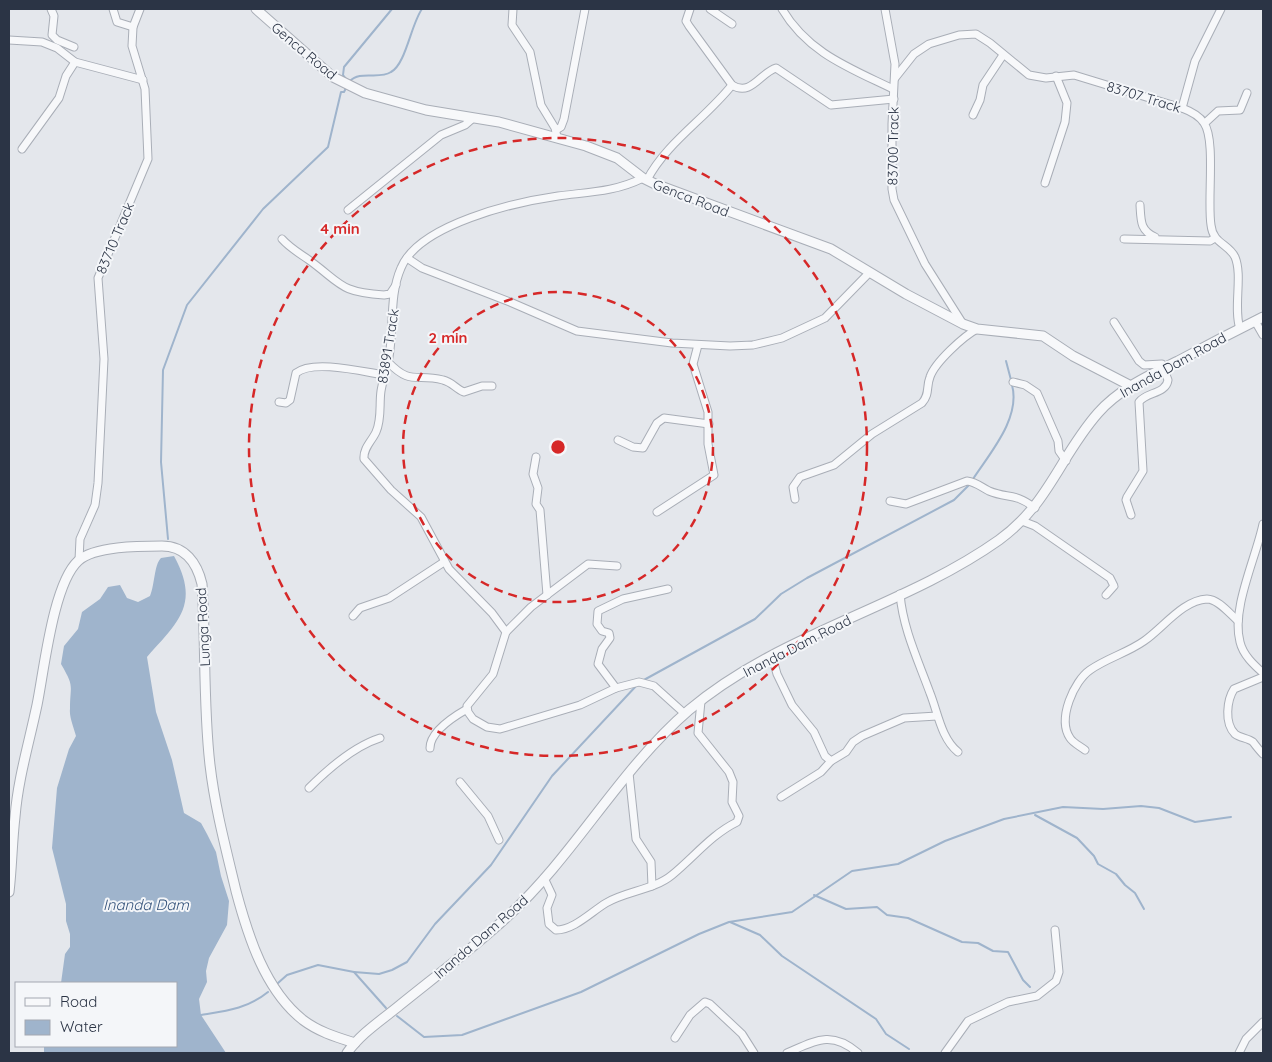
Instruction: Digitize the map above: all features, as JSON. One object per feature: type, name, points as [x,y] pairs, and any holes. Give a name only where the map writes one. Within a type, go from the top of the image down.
[{"type":"street","points":[[52,9],[54,16],[52,35],[57,40],[74,46]]},
{"type":"street","points":[[113,9],[116,22],[133,27]]},
{"type":"street","name":"83710 Track","points":[[79,560],[80,539],[95,504],[98,483],[104,359],[98,278],[148,159],[143,80],[132,46],[133,27],[140,9]]},
{"type":"street","name":"Genca Road","points":[[256,9],[322,68],[342,82],[365,93],[426,110],[557,134],[606,152],[645,179],[831,249],[963,324],[977,329],[1043,336],[1073,356],[1130,386]]},
{"type":"street","points":[[513,9],[513,28],[528,47],[541,105],[557,134]]},
{"type":"street","points":[[557,134],[564,119],[585,9]]},
{"type":"street","points":[[690,9],[686,22],[732,85],[745,89],[776,68],[793,77],[831,104],[894,99]]},
{"type":"street","points":[[710,9],[732,24]]},
{"type":"street","name":"83700 Track","points":[[782,9],[801,33],[829,57],[893,89],[892,189],[894,200],[925,264],[963,324]]},
{"type":"street","points":[[885,9],[895,64],[893,89]]},
{"type":"street","points":[[1182,108],[1194,60],[1221,9]]},
{"type":"street","name":"83707 Track","points":[[895,78],[908,60],[921,48],[942,39],[976,34],[1029,75],[1046,78],[1065,75],[1085,78],[1182,108],[1198,116],[1205,123]]},
{"type":"street","points":[[9,40],[42,42],[57,48],[75,62],[143,80]]},
{"type":"street","points":[[973,115],[980,100],[983,85],[1003,55]]},
{"type":"street","points":[[22,149],[59,98],[66,76],[75,62]]},
{"type":"street","points":[[1044,183],[1065,122],[1066,104],[1056,76]]},
{"type":"street","points":[[645,179],[659,160],[715,106],[732,85]]},
{"type":"street","points":[[1240,329],[1236,310],[1236,259],[1229,249],[1215,238],[1211,224],[1209,141],[1205,123],[1218,111],[1240,110],[1247,92]]},
{"type":"street","points":[[348,210],[441,134],[465,125],[473,118]]},
{"type":"street","name":"83891 Track","points":[[506,632],[492,614],[455,577],[444,562],[421,517],[391,490],[364,459],[366,449],[379,423],[397,282],[401,266],[419,245],[436,234],[493,211],[559,196],[609,190],[645,179]]},
{"type":"street","points":[[1140,205],[1142,227],[1146,233],[1157,238]]},
{"type":"street","points":[[1124,239],[1157,238],[1210,241],[1215,238]]},
{"type":"street","points":[[282,239],[288,247],[310,260],[337,283],[352,292],[387,295],[392,292],[397,282]]},
{"type":"street","points":[[407,258],[422,268],[510,302],[576,332],[698,345],[753,345],[782,338],[825,318],[869,272]]},
{"type":"street","points":[[1259,319],[1263,335]]},
{"type":"street","name":"Inanda Dam Road","points":[[350,1050],[507,917],[544,878],[647,751],[701,701],[772,656],[962,563],[997,541],[1035,508],[1098,413],[1112,399],[1130,386],[1259,319]]},
{"type":"street","points":[[1114,322],[1139,361],[1144,365],[1160,363],[1165,367],[1168,380],[1167,386],[1142,398],[1139,402],[1143,471],[1128,493],[1126,500],[1131,515]]},
{"type":"street","points":[[795,499],[794,487],[800,477],[834,465],[872,434],[922,403],[927,396],[929,379],[932,372],[960,339],[977,329]]},
{"type":"street","points":[[656,512],[713,476],[708,444],[709,424],[706,403],[694,371],[692,359],[698,345]]},
{"type":"street","points":[[388,362],[404,376],[450,381],[464,392],[482,386],[492,386]]},
{"type":"street","points":[[279,402],[286,403],[290,400],[296,373],[302,369],[318,366],[384,375]]},
{"type":"street","points":[[1013,382],[1025,385],[1037,393],[1058,441],[1059,451],[1066,461]]},
{"type":"street","points":[[618,440],[633,448],[643,448],[658,423],[664,418],[709,424]]},
{"type":"street","points":[[536,457],[533,474],[538,488],[536,504],[540,510],[547,595]]},
{"type":"street","points":[[890,501],[906,504],[967,481],[976,483],[990,491],[1019,497],[1035,508]]},
{"type":"street","points":[[1022,521],[1052,537],[1110,578],[1114,586],[1106,595]]},
{"type":"street","points":[[1263,524],[1238,621],[1240,644],[1244,652],[1263,673]]},
{"type":"street","name":"Lunga Road","points":[[79,560],[96,552],[165,546],[183,552],[196,566],[202,592],[210,764],[219,824],[241,910],[256,952],[278,992],[291,1008],[320,1031],[350,1050]]},
{"type":"street","points":[[9,892],[20,777],[48,646],[68,574],[79,560]]},
{"type":"street","points":[[354,616],[360,608],[389,598],[444,562]]},
{"type":"street","points":[[430,748],[430,742],[434,735],[467,709],[493,674],[506,632],[531,606],[588,564],[617,566]]},
{"type":"street","points":[[616,688],[598,664],[602,649],[610,638],[609,633],[602,630],[597,624],[598,611],[623,599],[668,589]]},
{"type":"street","points":[[900,594],[903,619],[937,716],[951,744],[958,752]]},
{"type":"street","points":[[1085,750],[1069,737],[1066,730],[1066,704],[1090,670],[1129,651],[1163,627],[1182,610],[1198,601],[1214,601],[1238,621]]},
{"type":"street","points":[[772,656],[777,674],[794,710],[814,732],[825,756],[831,762]]},
{"type":"street","points":[[1263,677],[1234,689],[1228,704],[1228,719],[1235,734],[1251,741],[1263,754]]},
{"type":"street","points":[[467,709],[470,716],[478,722],[487,727],[500,729],[580,705],[616,688],[639,682],[650,684],[685,714]]},
{"type":"street","points":[[544,878],[552,895],[547,908],[548,920],[556,930],[586,917],[616,898],[652,886],[671,876],[698,850],[738,820],[732,802],[732,782],[729,772],[698,733],[701,701]]},
{"type":"street","points":[[781,796],[821,772],[831,762],[846,752],[853,742],[874,730],[904,718],[937,716]]},
{"type":"street","points":[[308,788],[342,760],[371,741],[380,738]]},
{"type":"street","points":[[629,773],[636,839],[650,860],[652,886]]},
{"type":"street","points":[[460,782],[488,816],[499,840]]},
{"type":"street","points":[[945,1053],[968,1021],[1008,1002],[1037,996],[1056,981],[1059,972],[1055,930]]},
{"type":"street","points":[[675,1038],[698,1006],[708,1003],[742,1034],[754,1053]]},
{"type":"street","points":[[1239,1053],[1246,1039],[1263,1022]]},
{"type":"street","points":[[787,1053],[812,1042],[831,1039],[849,1045],[858,1053]]},
{"type":"water","name":"Inanda Dam","points":[[174,556],[182,573],[185,601],[176,623],[147,657],[156,712],[172,760],[184,813],[201,823],[207,834],[216,852],[229,901],[227,925],[209,958],[206,971],[207,982],[199,999],[201,1015],[226,1053],[44,1053],[44,1047],[178,1047],[178,982],[61,982],[65,954],[70,947],[70,934],[66,921],[66,904],[52,848],[57,788],[69,749],[76,736],[70,715],[70,682],[61,664],[64,646],[78,629],[82,612],[100,599],[108,587],[120,585],[127,598],[138,602],[150,596],[157,565],[161,558]]},
{"type":"waterway","points":[[347,80],[343,75],[344,67],[392,9]]},
{"type":"waterway","points":[[350,81],[364,75],[386,74],[396,68],[401,61],[422,9]]},
{"type":"waterway","points":[[168,539],[161,462],[163,370],[187,305],[263,209],[328,147],[341,92],[344,92],[346,88]]},
{"type":"waterway","points":[[1006,361],[1011,380]]},
{"type":"waterway","points":[[973,479],[995,447],[1008,422],[1014,397],[1012,385]]},
{"type":"waterway","points":[[642,681],[755,619],[781,594],[807,578],[954,500],[969,485]]},
{"type":"waterway","points":[[354,972],[379,974],[407,962],[435,924],[491,865],[552,776],[637,685]]},
{"type":"waterway","points":[[397,1016],[424,1037],[462,1035],[581,992],[699,934],[729,922],[792,912],[852,871],[898,864],[945,841],[1004,819],[1063,807],[1103,809],[1141,806],[1159,808],[1195,822],[1231,817]]},
{"type":"waterway","points":[[1035,815],[1077,838],[1094,856],[1098,864],[1116,874],[1135,893],[1144,909]]},
{"type":"waterway","points":[[814,895],[846,909],[877,907],[887,915],[908,918],[962,942],[978,943],[993,951],[1008,952],[1023,980],[1030,987]]},
{"type":"waterway","points":[[730,922],[760,935],[782,956],[876,1019],[886,1034],[909,1049]]},
{"type":"waterway","points":[[278,983],[287,975],[318,965],[354,972],[386,1008]]},
{"type":"waterway","points":[[201,1015],[244,1006],[268,992]]}]
